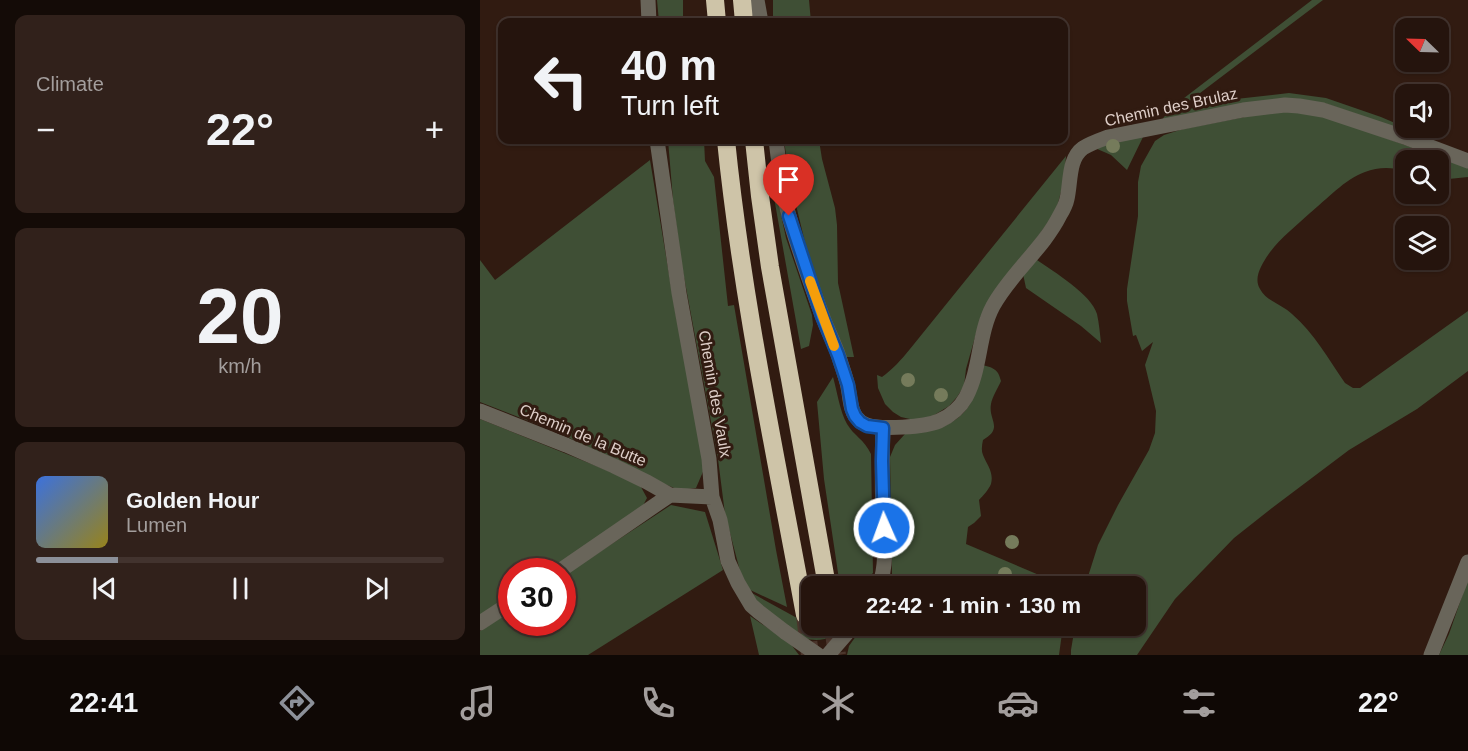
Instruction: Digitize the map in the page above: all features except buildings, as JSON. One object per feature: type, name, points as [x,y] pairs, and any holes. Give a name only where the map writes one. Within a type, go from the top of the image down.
[{"type":"highway","points":[[715,0],[717,18]]},
{"type":"highway","points":[[742,0],[744,18]]},
{"type":"highway","points":[[726,144],[734,213],[755,345],[801,593]]},
{"type":"highway","points":[[754,144],[777,309],[825,576]]},
{"type":"street","points":[[648,0],[649,18]]},
{"type":"street","points":[[757,0],[760,18]]},
{"type":"street","name":"Chemin des Brulaz","points":[[883,428],[937,422],[950,415],[965,399],[992,307],[1060,217],[1067,200],[1074,161],[1082,149],[1093,143],[1108,137],[1243,110],[1285,105],[1323,110],[1468,161]]},
{"type":"street","name":"Chemin des Vaulx","points":[[658,144],[679,293],[709,459],[712,497],[720,520],[728,561],[745,596],[759,612],[818,655]]},
{"type":"street","points":[[776,144],[782,188],[789,216],[822,316],[848,385],[852,409],[860,422],[867,426],[883,428],[882,576]]},
{"type":"street","name":"Chemin de la Butte","points":[[480,411],[614,466],[670,495],[712,497]]},
{"type":"street","points":[[576,560],[670,495]]},
{"type":"street","points":[[1431,655],[1468,562]]},
{"type":"street","points":[[480,624],[498,612]]},
{"type":"street","points":[[828,655],[844,636]]},
{"type":"green space","points":[[657,0],[683,0],[683,18],[659,18]]},
{"type":"green space","points":[[773,0],[809,0],[811,18],[773,18]]},
{"type":"green space","points":[[1312,0],[1323,0],[1175,112],[1236,99],[1289,93],[1326,98],[1395,123],[1394,127],[1324,103],[1161,121],[1171,108]]},
{"type":"green space","points":[[1270,112],[1293,112],[1328,117],[1419,150],[1395,150],[1395,169],[1370,170],[1336,190],[1277,244],[1259,271],[1258,285],[1266,297],[1300,321],[1345,383],[1353,388],[1360,388],[1468,311],[1468,371],[1417,409],[1349,450],[1234,538],[1175,599],[1137,655],[1071,655],[1073,636],[1146,636],[1146,576],[1088,576],[1098,545],[1149,450],[1155,433],[1156,411],[1145,365],[1153,342],[1142,351],[1136,335],[1133,336],[1127,289],[1138,216],[1138,182],[1141,166],[1155,141],[1164,135],[1183,129]]},
{"type":"green space","points":[[1143,137],[1127,170],[1111,155],[1095,148],[1106,142]]},
{"type":"green space","points":[[668,144],[704,144],[705,161],[714,177],[728,306],[734,305],[787,607],[748,589],[740,571],[725,514],[718,459],[681,261]]},
{"type":"green space","points":[[785,144],[820,144],[835,208],[838,283],[854,357],[844,357],[810,263],[789,176]]},
{"type":"green space","points":[[1066,156],[1064,180],[1056,211],[981,316],[966,369],[964,386],[957,397],[949,406],[931,417],[910,419],[893,412],[885,404],[878,388],[877,375],[882,377],[903,357]]},
{"type":"green space","points":[[650,160],[675,310],[705,467],[696,488],[679,490],[557,432],[480,402],[480,260],[495,280]]},
{"type":"green space","points":[[1449,161],[1468,168],[1468,177],[1449,179]]},
{"type":"green space","points":[[773,192],[776,192],[786,238],[812,315],[813,325],[809,346],[801,349]]},
{"type":"green space","points":[[1037,260],[1088,299],[1098,317],[1101,343],[1081,326],[1026,288],[1023,274]]},
{"type":"green space","points":[[982,365],[995,370],[1001,381],[991,404],[994,428],[993,432],[983,440],[982,446],[992,480],[979,500],[981,516],[968,527],[966,544],[1041,576],[891,576],[890,457],[895,445],[905,434],[933,430],[951,423],[971,402]]},
{"type":"green space","points":[[833,377],[845,419],[871,454],[873,573],[870,576],[839,576],[824,479],[817,402]]},
{"type":"green space","points":[[480,419],[626,478],[641,487],[647,498],[640,511],[567,558],[498,558],[498,603],[480,615]]},
{"type":"green space","points":[[671,505],[705,512],[723,570],[588,655],[480,655],[480,631],[498,619],[498,636],[576,636],[576,567]]},
{"type":"green space","points":[[1468,579],[1468,655],[1439,655],[1449,634]]},
{"type":"green space","points":[[750,592],[801,619],[801,636],[832,636],[816,640],[804,638],[788,628],[761,607]]},
{"type":"green space","points":[[750,616],[790,643],[799,655],[759,655]]},
{"type":"green space","points":[[856,636],[1062,636],[1059,655],[847,655],[849,646]]},
{"type":"tunnel","points":[[808,636],[810,655]]},
{"type":"tunnel","points":[[834,636],[837,655]]},
{"type":"slow traffic","points":[[810,281],[834,346]]},
{"type":"route","points":[[789,216],[822,316],[848,385],[855,416],[867,426],[883,428],[884,528]]}]
